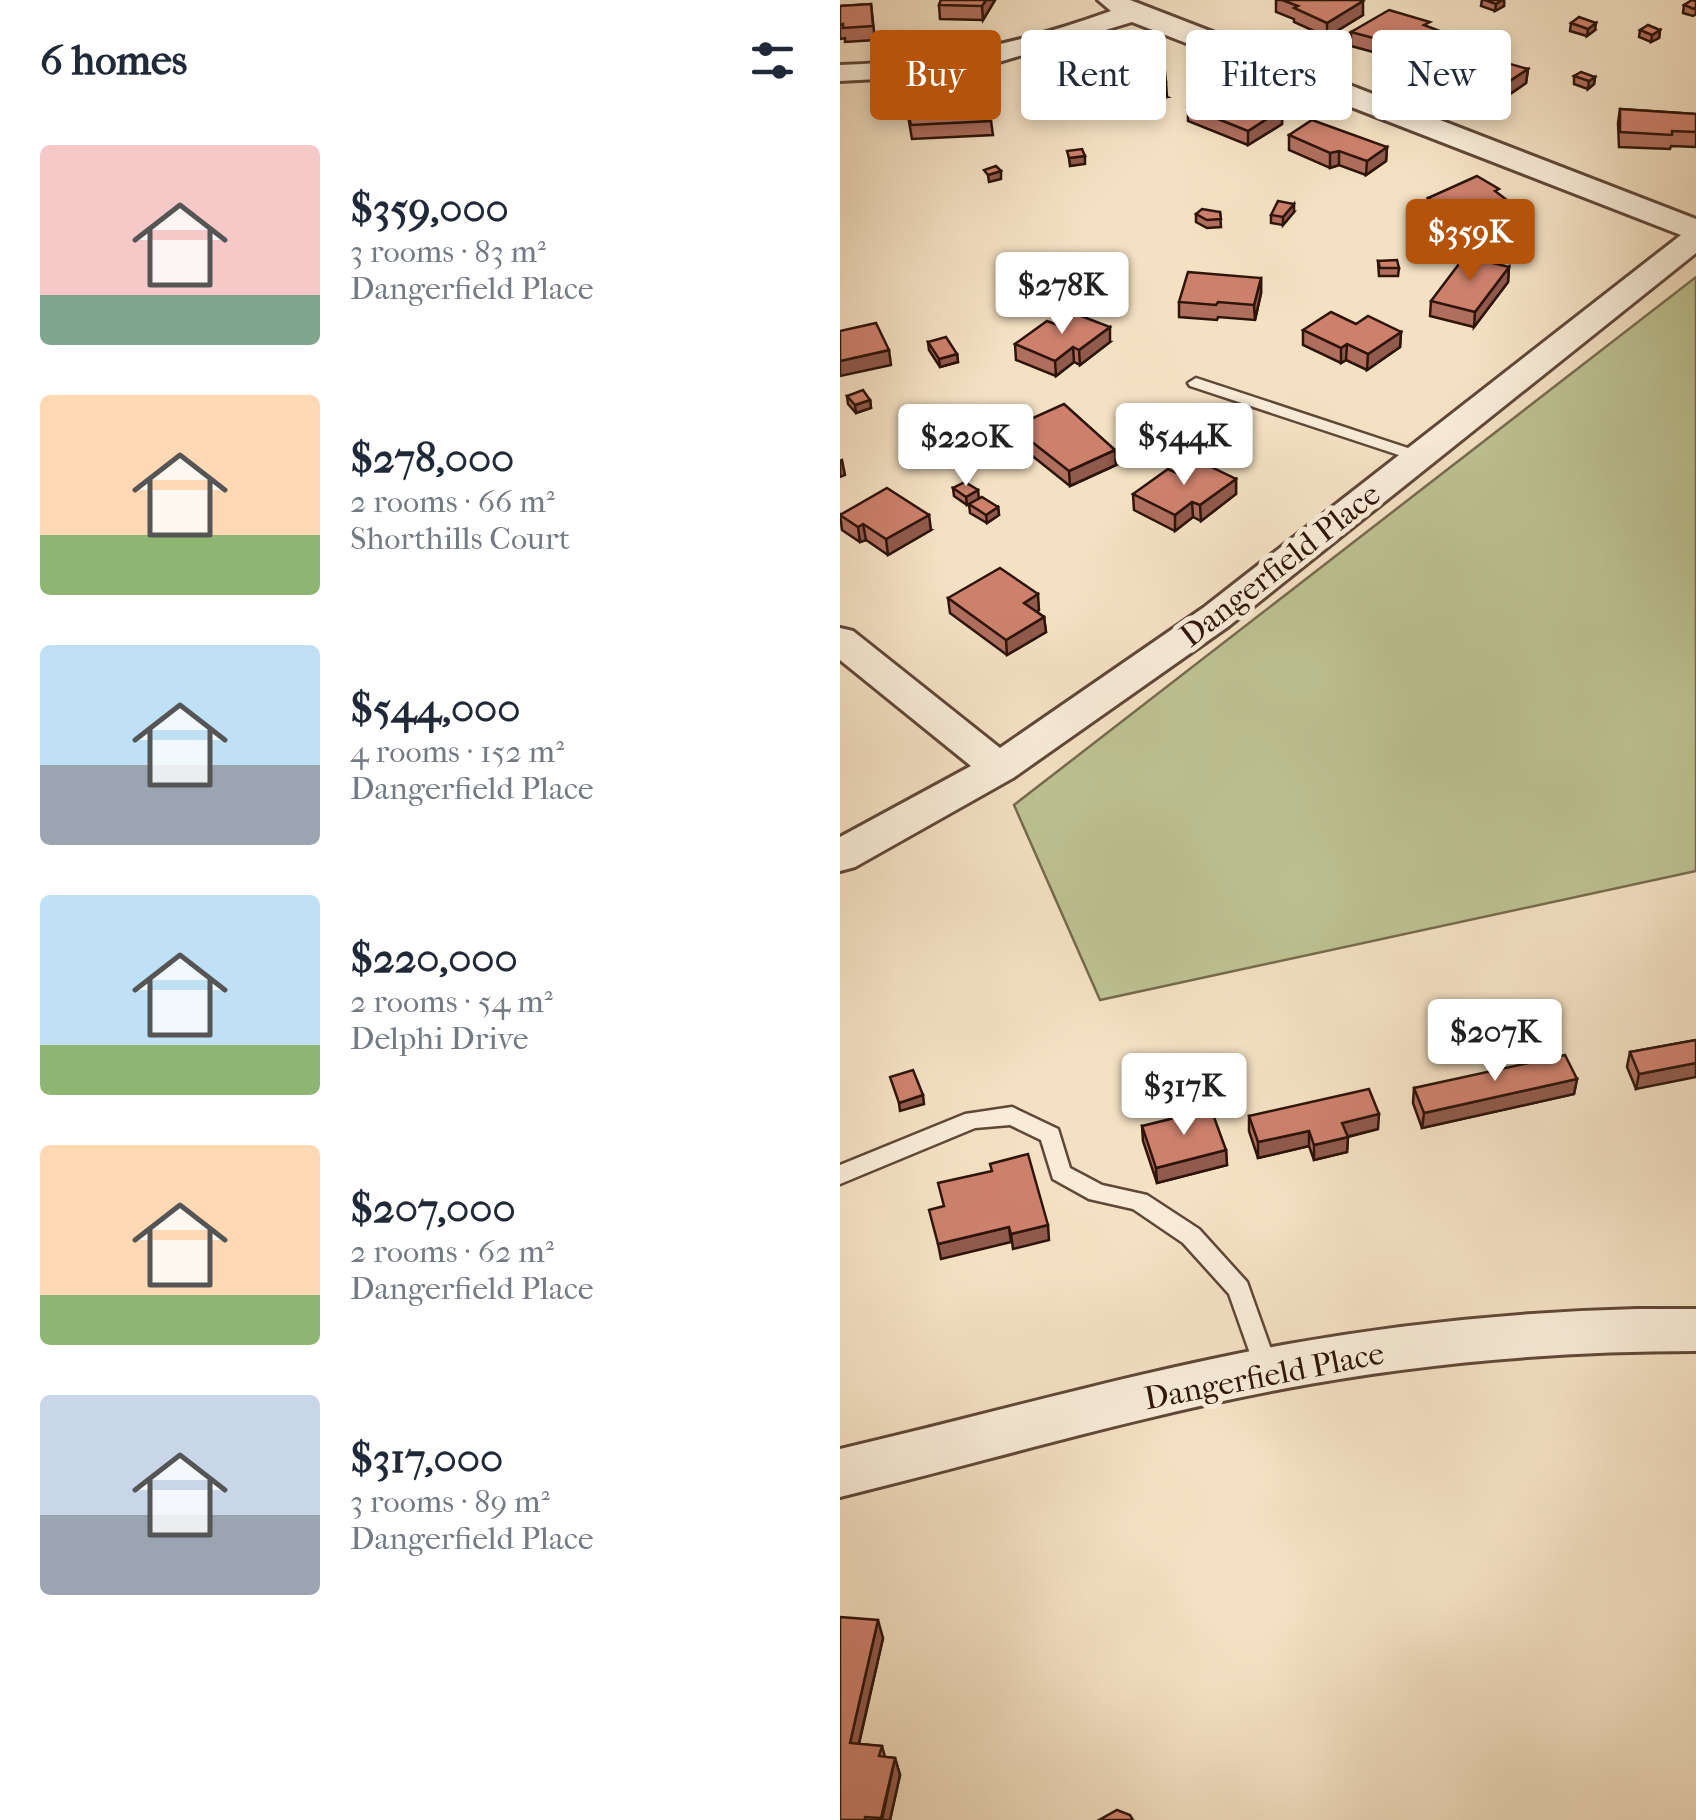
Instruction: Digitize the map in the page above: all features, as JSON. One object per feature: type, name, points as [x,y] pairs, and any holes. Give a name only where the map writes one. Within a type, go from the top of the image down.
[{"type":"street","points":[[840,73],[917,72],[988,59],[1073,35],[1122,7],[1696,230]]},
{"type":"street","name":"Dangerfield Place","points":[[840,856],[998,768],[1216,617],[1696,238]]},
{"type":"street","points":[[840,640],[998,768]]},
{"type":"street","name":"Dangerfield Place","points":[[840,1474],[1267,1372],[1385,1351],[1514,1337],[1696,1330]]},
{"type":"lane","points":[[1196,383],[1420,457]]},
{"type":"lane","points":[[840,1175],[972,1120],[1012,1116],[1050,1136],[1061,1173],[1097,1193],[1139,1201],[1191,1236],[1239,1289],[1267,1372]]},
{"type":"green space","points":[[1696,277],[1696,871],[1100,1000],[1014,805]]},
{"type":"building","points":[[941,0],[986,0],[982,6],[939,5]]},
{"type":"building","points":[[1282,0],[1360,0],[1363,1],[1327,23]]},
{"type":"building","points":[[1696,1],[1694,9],[1684,5]]},
{"type":"building","points":[[871,4],[873,26],[840,25],[840,6]]},
{"type":"building","points":[[1389,10],[1430,22],[1424,25],[1437,30],[1372,30],[1372,38],[1352,31]]},
{"type":"building","points":[[1579,17],[1596,23],[1588,29],[1571,23]]},
{"type":"building","points":[[1648,25],[1660,30],[1652,35],[1640,30]]},
{"type":"building","points":[[1511,64],[1528,69],[1511,80]]},
{"type":"building","points":[[1581,72],[1595,77],[1589,81],[1574,76]]},
{"type":"building","points":[[1620,109],[1696,114],[1696,132],[1620,132]]},
{"type":"building","points":[[910,120],[991,121],[911,125]]},
{"type":"building","points":[[1220,120],[1265,120],[1248,131]]},
{"type":"building","points":[[1312,120],[1387,147],[1367,161],[1339,151],[1330,153],[1289,135]]},
{"type":"building","points":[[1082,149],[1085,156],[1069,158],[1067,151]]},
{"type":"building","points":[[996,166],[1001,171],[988,175],[984,170]]},
{"type":"building","points":[[1477,176],[1499,189],[1495,191],[1524,213],[1491,228],[1471,216],[1458,221],[1428,198]]},
{"type":"building","points":[[1278,201],[1294,204],[1283,217],[1271,215]]},
{"type":"building","points":[[1414,204],[1422,205],[1426,211],[1409,210]]},
{"type":"building","points":[[1202,209],[1220,212],[1221,219],[1207,220],[1196,214]]},
{"type":"building","points":[[1465,256],[1509,267],[1475,312],[1431,301]]},
{"type":"building","points":[[1397,260],[1399,268],[1380,268],[1378,261]]},
{"type":"building","points":[[1046,272],[1071,273],[1068,285],[1045,285]]},
{"type":"building","points":[[1188,272],[1261,278],[1254,305],[1179,302]]},
{"type":"building","points":[[1331,312],[1356,324],[1368,316],[1401,332],[1368,354],[1347,344],[1341,348],[1303,330]]},
{"type":"building","points":[[1076,314],[1110,327],[1079,350],[1073,347],[1055,361],[1015,344],[1047,321],[1060,326]]},
{"type":"building","points":[[876,323],[889,350],[840,361],[840,331]]},
{"type":"building","points":[[946,337],[957,354],[939,359],[928,342]]},
{"type":"building","points":[[863,390],[870,400],[855,405],[847,396]]},
{"type":"building","points":[[1064,404],[1115,450],[1069,471],[1013,427]]},
{"type":"building","points":[[1201,462],[1236,479],[1200,505],[1192,502],[1175,515],[1133,494],[1168,469],[1183,476]]},
{"type":"building","points":[[965,482],[978,490],[966,497],[953,488]]},
{"type":"building","points":[[887,488],[929,515],[886,539],[840,515]]},
{"type":"building","points":[[982,497],[998,507],[986,515],[969,504]]},
{"type":"building","points":[[1000,568],[1038,594],[1024,603],[1044,617],[1006,640],[948,598]]},
{"type":"building","points":[[1696,1040],[1696,1063],[1639,1074],[1630,1052]]},
{"type":"building","points":[[1565,1055],[1577,1079],[1424,1113],[1414,1088]]},
{"type":"building","points":[[913,1070],[923,1095],[899,1103],[890,1077]]},
{"type":"building","points":[[1369,1089],[1379,1114],[1342,1123],[1348,1137],[1314,1145],[1309,1131],[1258,1142],[1249,1116]]},
{"type":"building","points":[[1211,1109],[1226,1150],[1156,1168],[1142,1126]]},
{"type":"building","points":[[1028,1154],[1048,1225],[1011,1234],[1009,1227],[938,1244],[929,1210],[944,1206],[938,1183],[992,1171],[990,1164]]},
{"type":"building","points":[[840,1617],[878,1620],[850,1743],[882,1746],[879,1756],[895,1758],[881,1818],[840,1820]]},
{"type":"building","points":[[1117,1810],[1133,1820],[1099,1820]]}]
